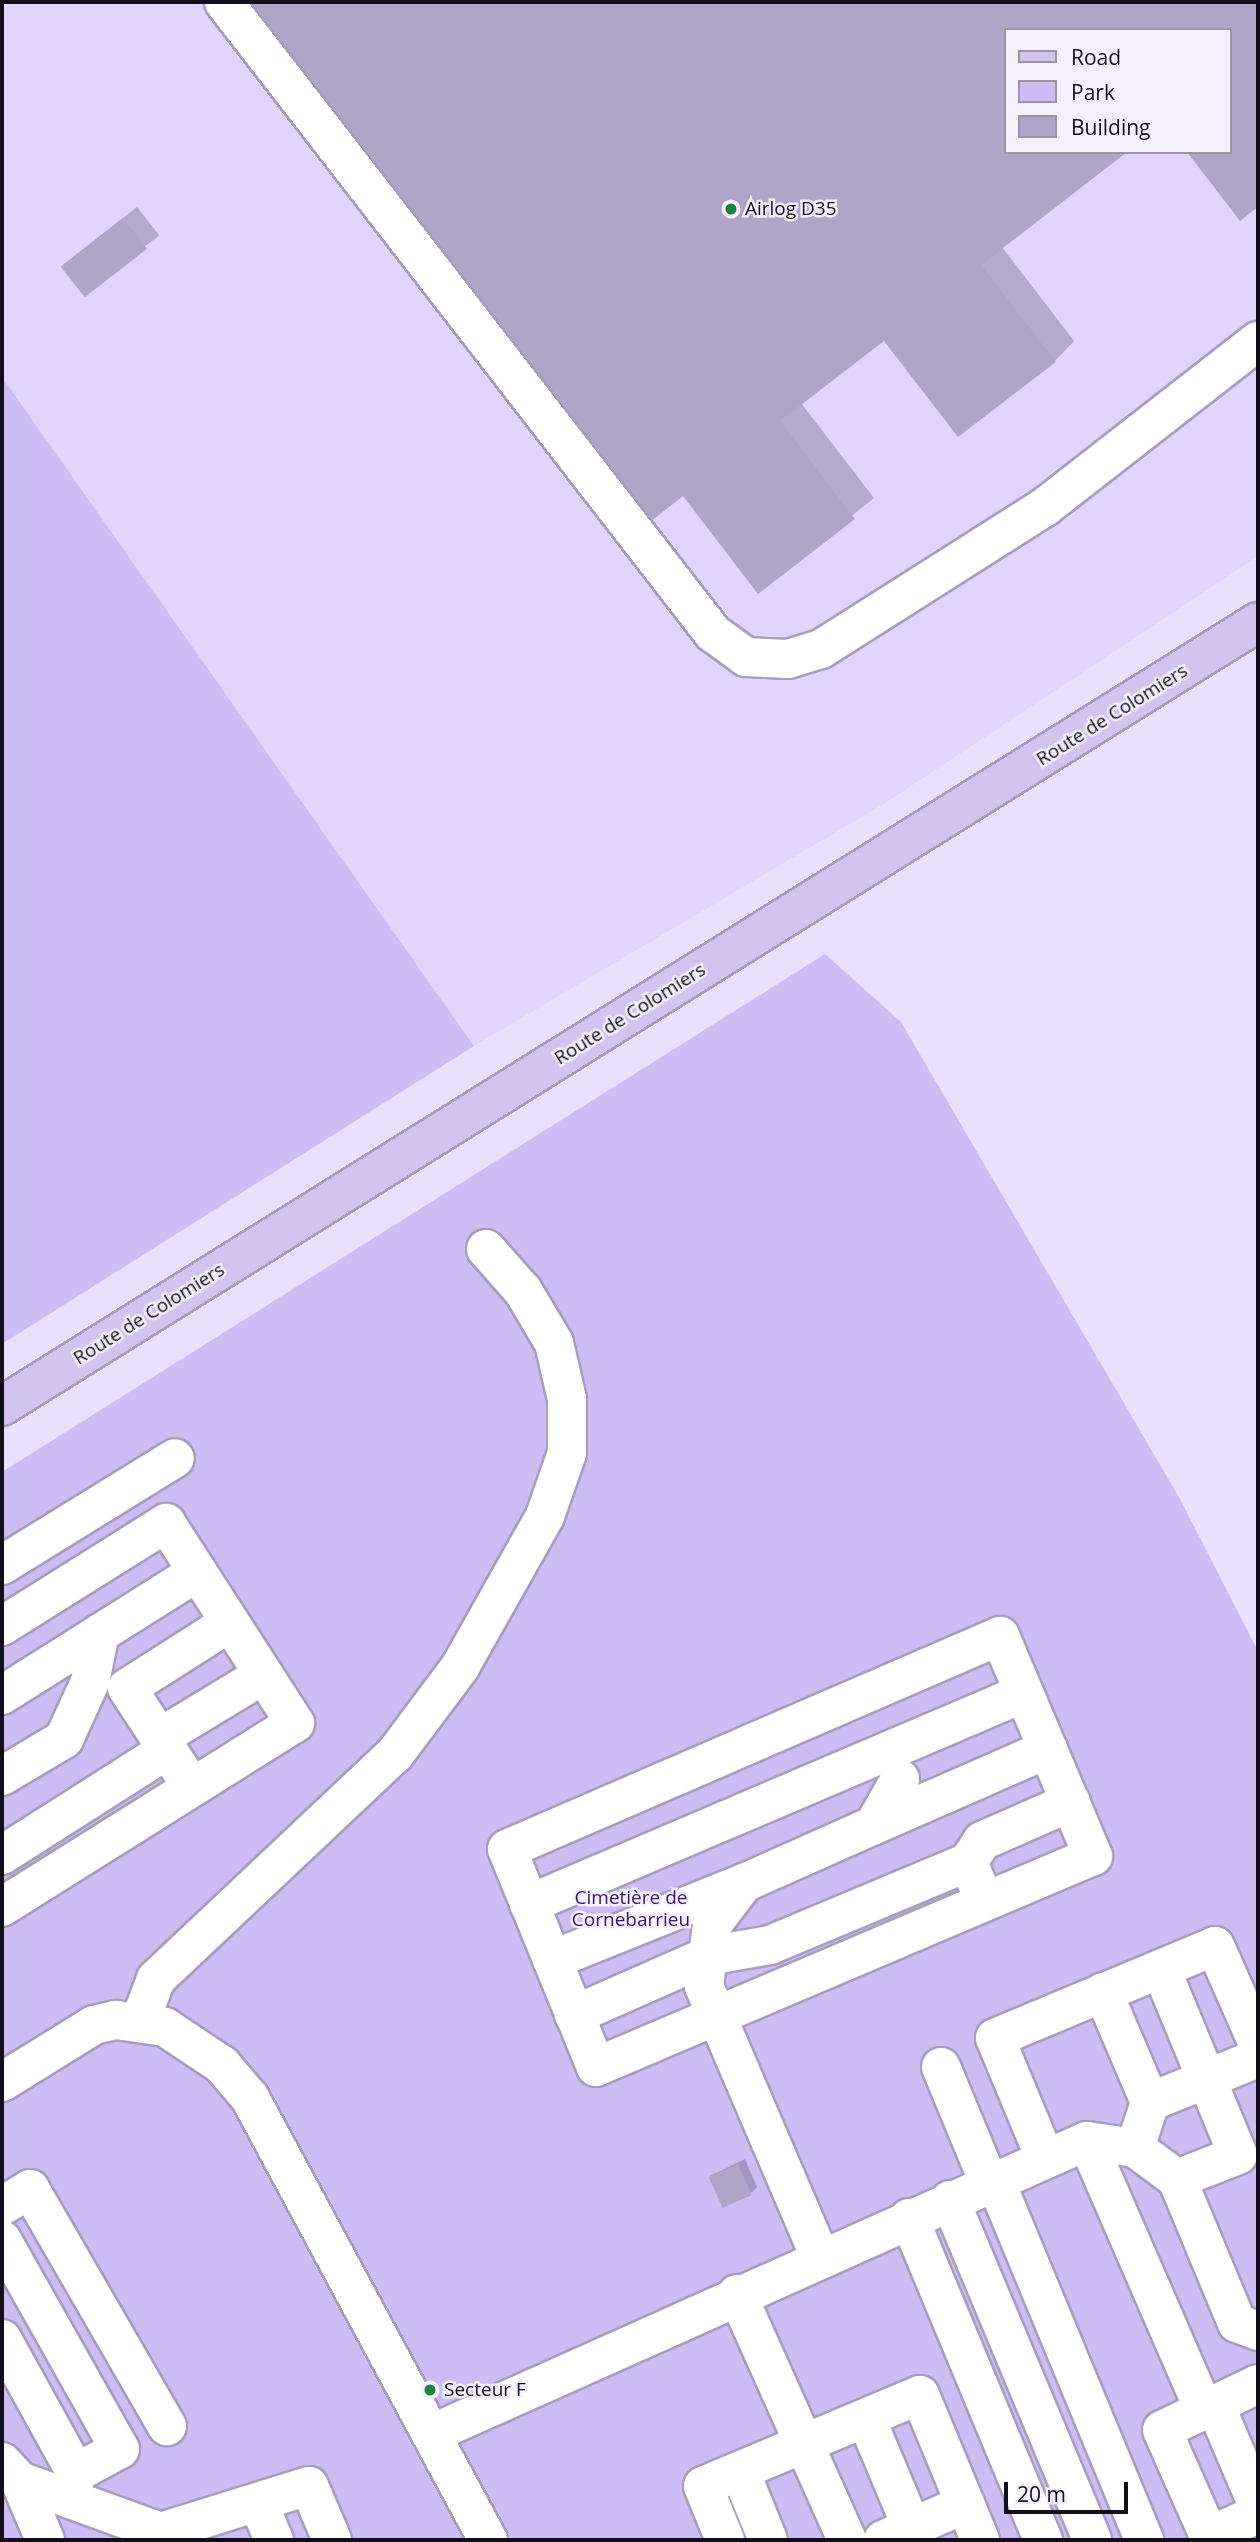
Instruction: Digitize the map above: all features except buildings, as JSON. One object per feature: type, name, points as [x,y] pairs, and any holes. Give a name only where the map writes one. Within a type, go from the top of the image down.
[{"type":"main road","name":"Route de Colomiers","points":[[2,1406],[1258,622]]},
{"type":"lane","points":[[224,2],[713,633],[747,657],[788,659],[821,649],[1046,506],[1258,341]]},
{"type":"lane","points":[[140,2021],[156,1979],[395,1754],[460,1667],[545,1516],[567,1453],[567,1399],[554,1343],[523,1292],[486,1249]]},
{"type":"lane","points":[[2,1565],[175,1458]]},
{"type":"lane","points":[[2,1626],[166,1523],[295,1723],[2,1905]]},
{"type":"lane","points":[[2,1695],[197,1572]]},
{"type":"lane","points":[[2,1776],[64,1739],[109,1685],[229,1623]]},
{"type":"lane","points":[[100,1633],[109,1685],[163,1744],[192,1787]]},
{"type":"lane","points":[[1000,1636],[1048,1749],[1093,1856],[596,2067],[506,1849],[1000,1636]]},
{"type":"lane","points":[[33,1675],[109,1685]]},
{"type":"lane","points":[[2,1855],[263,1675]]},
{"type":"lane","points":[[529,1904],[1024,1693]]},
{"type":"lane","points":[[552,1959],[744,1884],[1048,1749]]},
{"type":"lane","points":[[874,1825],[900,1779]]},
{"type":"lane","points":[[574,2015],[708,1956],[769,1945],[968,1862],[982,1841],[1071,1802]]},
{"type":"lane","points":[[968,1862],[985,1902]]},
{"type":"lane","points":[[744,1884],[712,1925],[704,1986],[820,2257]]},
{"type":"lane","points":[[1045,2158],[995,2038],[1215,1946],[1258,2044]]},
{"type":"lane","points":[[1161,1969],[1238,2155],[1177,2179]]},
{"type":"lane","points":[[1103,1992],[1150,2102],[1135,2148]]},
{"type":"lane","points":[[2,2082],[94,2025],[140,2021],[189,2040],[250,2098],[488,2540]]},
{"type":"lane","points":[[1150,2102],[1258,2058]]},
{"type":"lane","points":[[940,2067],[992,2181],[1144,2540]]},
{"type":"lane","points":[[431,2434],[737,2294],[1087,2141],[1135,2148],[1177,2179],[1237,2323],[1258,2331]]},
{"type":"lane","points":[[1087,2141],[1209,2408],[1258,2506]]},
{"type":"lane","points":[[2,2206],[30,2189],[167,2426]]},
{"type":"lane","points":[[950,2200],[1092,2540]]},
{"type":"lane","points":[[909,2218],[1043,2540]]},
{"type":"lane","points":[[2,2240],[120,2449],[87,2505]]},
{"type":"lane","points":[[737,2294],[847,2540]]},
{"type":"lane","points":[[2,2339],[87,2505]]},
{"type":"lane","points":[[1258,2384],[1162,2430],[1209,2536],[1258,2514]]},
{"type":"lane","points":[[725,2540],[703,2486],[920,2395],[980,2540]]},
{"type":"lane","points":[[866,2418],[904,2536],[965,2504]]},
{"type":"lane","points":[[11,2471],[163,2536],[214,2529],[258,2503],[310,2486],[332,2540]]},
{"type":"lane","points":[[11,2471],[46,2540]]},
{"type":"lane","points":[[740,2471],[768,2540]]},
{"type":"lane","points":[[258,2503],[274,2540]]},
{"type":"shaded area","points":[[2,2],[1258,2],[1258,556],[887,802],[474,1046],[2,377]]},
{"type":"green space","points":[[2,377],[474,1046],[2,1344]]},
{"type":"green space","name":"Cimetière de Cornebarrieu","points":[[825,954],[901,1022],[1180,1499],[1258,1651],[1258,2540],[2,2540],[2,1472]]},
{"type":"place","name":"Airlog D35","points":[[731,209]]},
{"type":"place","name":"Secteur F","points":[[430,2390]]}]
